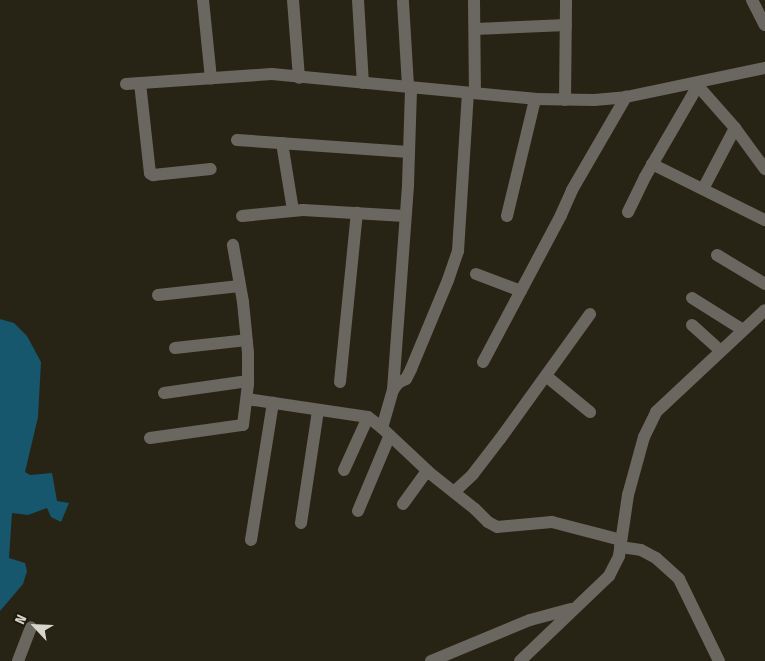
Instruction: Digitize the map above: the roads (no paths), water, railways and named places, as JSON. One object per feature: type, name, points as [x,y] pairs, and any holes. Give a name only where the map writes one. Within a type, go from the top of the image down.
[{"type":"street","points":[[203,0],[211,79]]},
{"type":"street","points":[[293,0],[299,78]]},
{"type":"street","points":[[358,0],[363,83]]},
{"type":"street","points":[[393,390],[398,383],[406,379],[411,370],[458,251],[472,93],[475,30],[474,0]]},
{"type":"street","points":[[565,100],[566,0]]},
{"type":"street","points":[[752,0],[765,25]]},
{"type":"street","points":[[358,511],[386,431],[393,390],[409,152],[409,87],[403,2]]},
{"type":"street","points":[[475,30],[566,24]]},
{"type":"street","points":[[126,84],[272,74],[535,99],[565,100],[626,97],[699,84],[765,68]]},
{"type":"street","points":[[140,83],[150,173],[153,176],[211,169]]},
{"type":"street","points":[[699,84],[765,169]]},
{"type":"street","points":[[628,212],[652,164],[699,84]]},
{"type":"street","points":[[483,362],[572,190],[626,97]]},
{"type":"street","points":[[507,216],[535,99]]},
{"type":"street","points":[[703,190],[735,128]]},
{"type":"street","points":[[237,140],[409,152]]},
{"type":"street","points":[[282,143],[293,210]]},
{"type":"street","points":[[652,164],[765,220]]},
{"type":"street","points":[[242,216],[293,210],[406,216]]},
{"type":"street","points":[[340,382],[357,213]]},
{"type":"street","points":[[150,438],[243,425],[248,382],[247,340],[233,244]]},
{"type":"street","points":[[717,255],[765,284]]},
{"type":"street","points":[[476,274],[521,291]]},
{"type":"street","points":[[158,296],[240,286]]},
{"type":"street","points":[[692,298],[743,330]]},
{"type":"street","points":[[520,661],[573,608],[609,576],[619,556],[628,495],[639,454],[644,437],[656,412],[765,310]]},
{"type":"street","points":[[454,492],[473,474],[590,314]]},
{"type":"street","points":[[692,325],[721,351]]},
{"type":"street","points":[[174,348],[247,340]]},
{"type":"street","points":[[546,376],[590,412]]},
{"type":"street","points":[[164,393],[248,382]]},
{"type":"street","points":[[247,399],[368,417],[386,431],[427,471],[488,522],[497,526],[552,522],[641,550],[656,558],[680,579],[719,661]]},
{"type":"street","points":[[251,540],[273,403]]},
{"type":"street","points":[[301,523],[318,410]]},
{"type":"street","points":[[344,470],[368,417]]},
{"type":"street","points":[[403,504],[427,471]]},
{"type":"street","points":[[431,661],[530,620],[573,608]]},
{"type":"street","points":[[18,661],[30,627]]},
{"type":"water","points":[[0,319],[14,323],[27,336],[41,362],[38,417],[25,472],[30,475],[52,473],[57,501],[69,503],[61,522],[51,517],[47,508],[28,515],[12,513],[9,558],[25,563],[27,571],[23,584],[0,611]]}]
